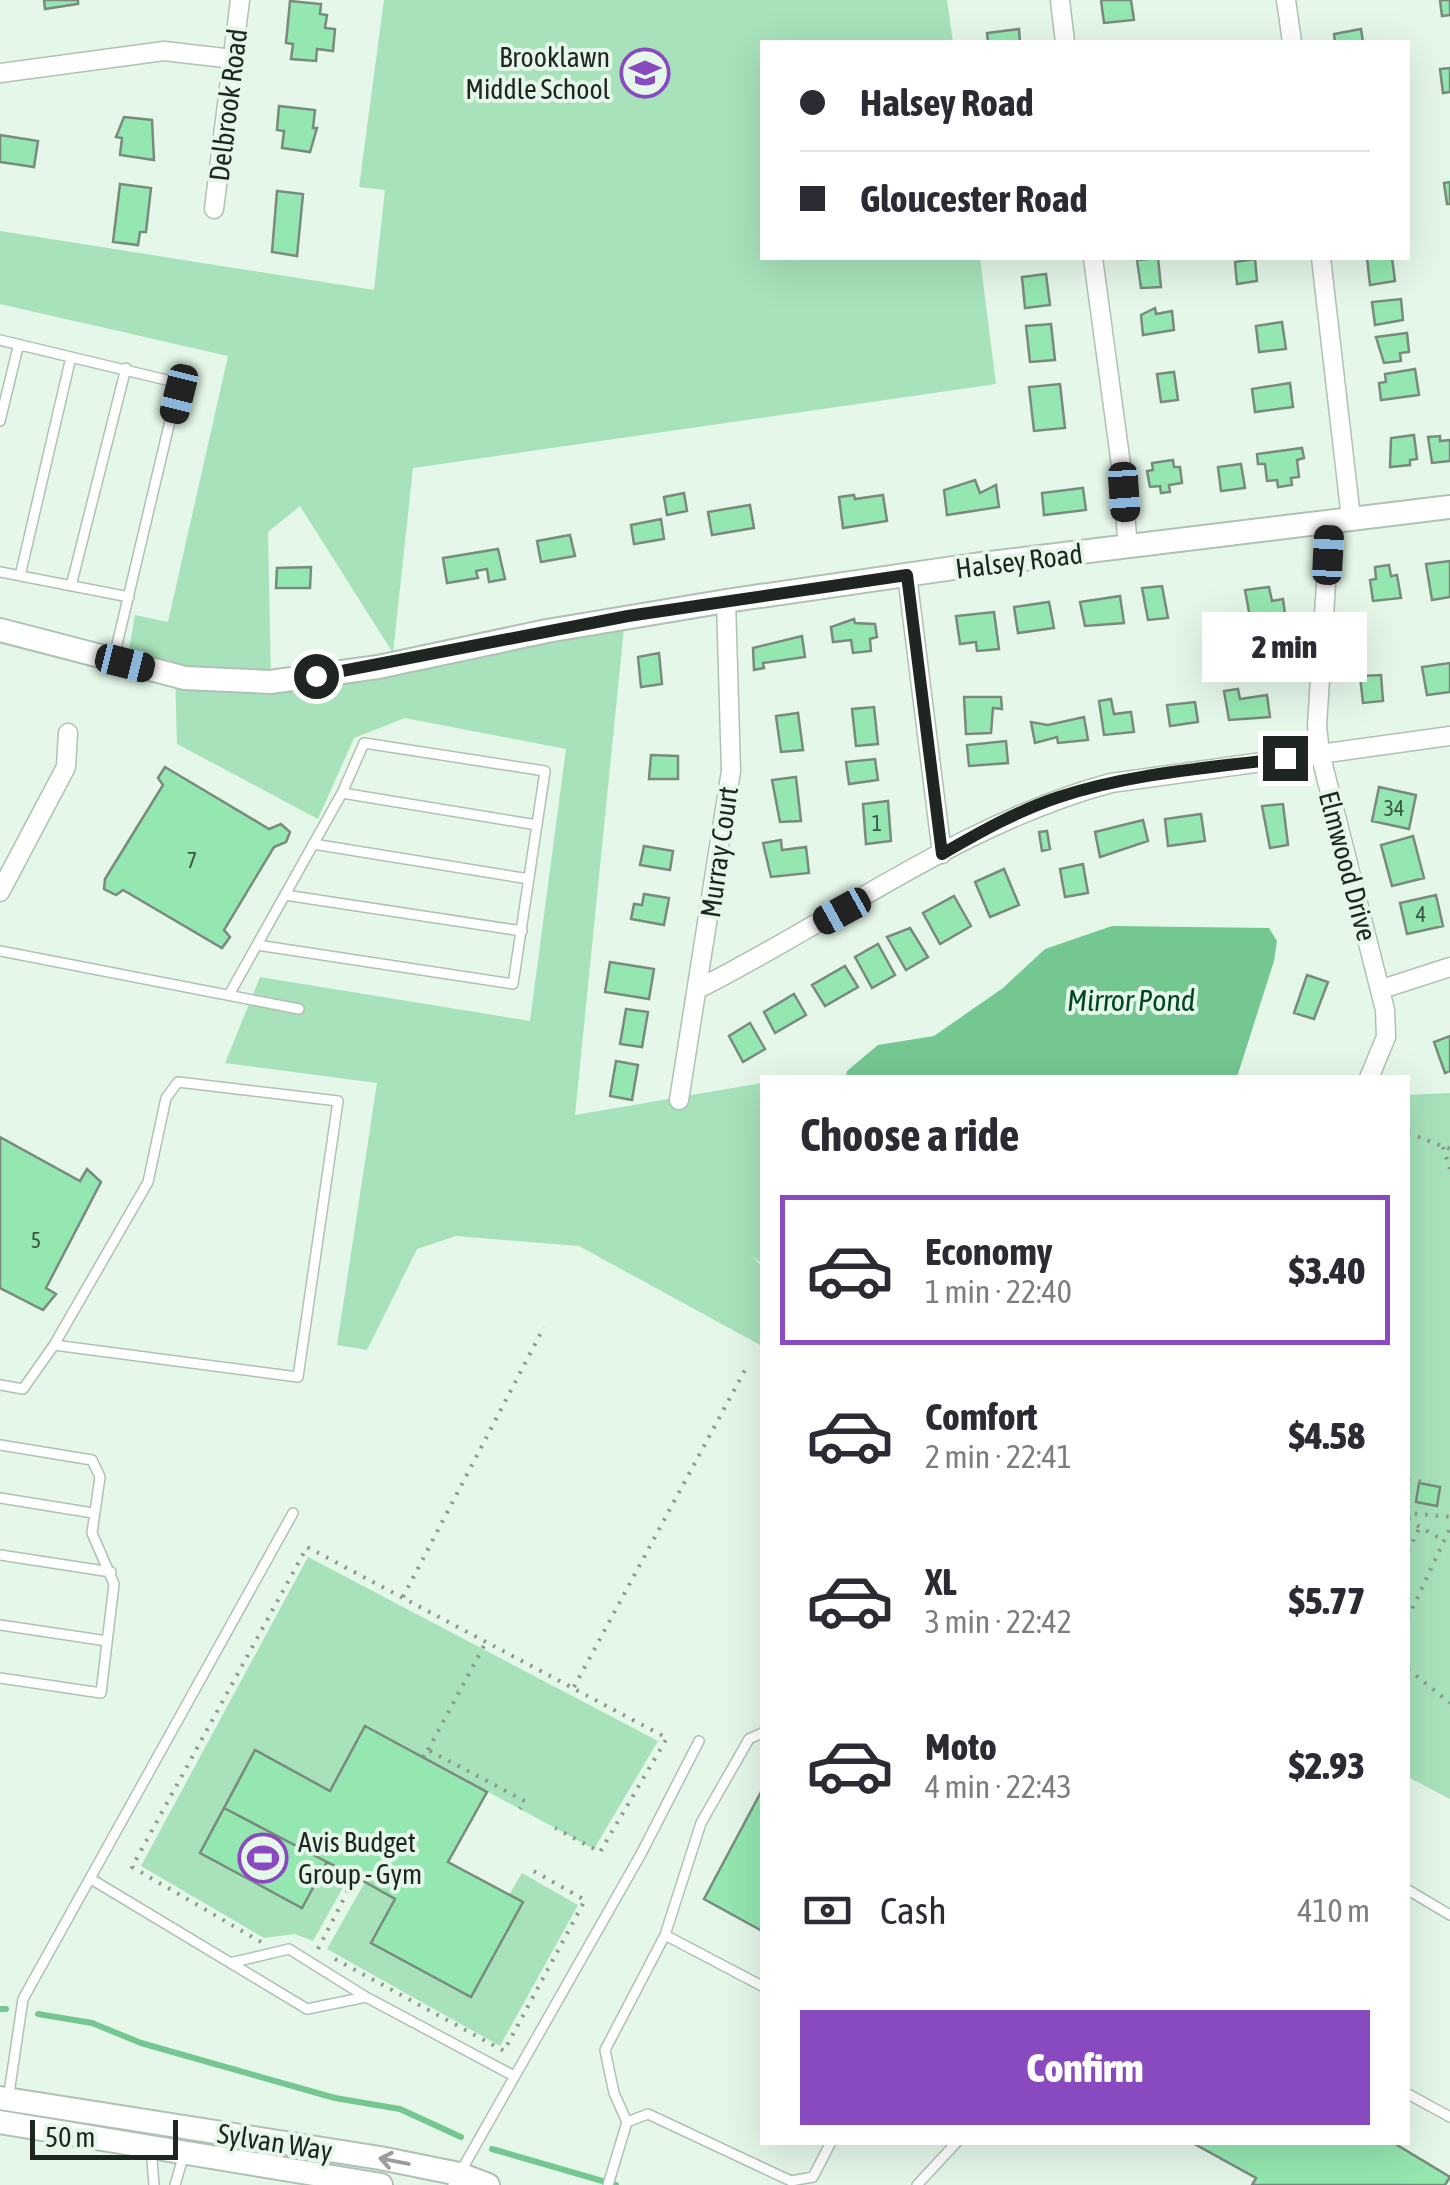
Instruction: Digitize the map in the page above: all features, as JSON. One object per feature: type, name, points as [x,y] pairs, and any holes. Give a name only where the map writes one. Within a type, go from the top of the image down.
[{"type":"street","name":"Delbrook Road","points":[[214,209],[240,0]]},
{"type":"street","points":[[1060,0],[1065,40]]},
{"type":"street","points":[[1286,0],[1292,40]]},
{"type":"street","points":[[0,73],[164,52],[234,59]]},
{"type":"street","points":[[1092,260],[1121,465],[1128,548]]},
{"type":"street","name":"Elmwood Drive","points":[[1322,260],[1340,520],[1317,726],[1320,752],[1382,989],[1386,1030],[1370,1075]]},
{"type":"street","name":"Halsey Road","points":[[0,630],[185,678],[270,682],[378,667],[547,631],[726,601],[1450,507]]},
{"type":"street","points":[[907,575],[942,854]]},
{"type":"street","name":"Murray Court","points":[[679,1100],[731,771],[726,601]]},
{"type":"street","points":[[0,892],[66,767],[68,733]]},
{"type":"street","points":[[698,989],[1004,819],[1094,788],[1450,736]]},
{"type":"street","points":[[1382,989],[1450,967]]},
{"type":"street","name":"Sylvan Way","points":[[3,2110],[144,2121],[488,2185]]},
{"type":"street","name":"Sylvan Way","points":[[3,2110],[151,2148],[381,2185]]},
{"type":"lane","points":[[0,340],[126,368],[180,385],[114,660]]},
{"type":"lane","points":[[0,421],[18,347]]},
{"type":"lane","points":[[20,576],[72,357]]},
{"type":"lane","points":[[71,586],[126,368]]},
{"type":"lane","points":[[0,572],[129,597]]},
{"type":"lane","points":[[230,994],[257,945],[285,895],[313,844],[342,793],[364,743],[545,771],[514,984],[257,945]]},
{"type":"lane","points":[[342,793],[537,825]]},
{"type":"lane","points":[[313,844],[529,879]]},
{"type":"lane","points":[[285,895],[522,931]]},
{"type":"lane","points":[[0,951],[299,1009]]},
{"type":"lane","points":[[0,1385],[23,1388],[54,1345],[148,1182],[166,1098],[178,1082],[338,1101],[298,1377],[54,1345]]},
{"type":"lane","points":[[0,1445],[92,1460],[100,1477],[94,1513],[95,1550],[112,1572],[101,1692],[0,1678]]},
{"type":"lane","points":[[0,1498],[94,1513]]},
{"type":"lane","points":[[3,2110],[23,1999],[293,1512]]},
{"type":"lane","points":[[0,1555],[112,1572]]},
{"type":"lane","points":[[0,1625],[107,1640]]},
{"type":"lane","points":[[608,2185],[627,2122],[614,2093],[605,2050],[665,1935],[700,1822],[749,1738],[760,1734]]},
{"type":"lane","points":[[456,2180],[640,1854],[699,1741]]},
{"type":"lane","points":[[92,1879],[307,2010],[366,1997]]},
{"type":"lane","points":[[1410,1891],[1450,1915]]},
{"type":"lane","points":[[665,1935],[760,1985]]},
{"type":"lane","points":[[230,1963],[289,1948],[366,1997],[514,2076]]},
{"type":"lane","points":[[1410,2095],[1450,2117]]},
{"type":"lane","points":[[627,2122],[648,2114],[792,2182],[813,2177],[830,2145]]},
{"type":"lane","points":[[144,2121],[154,2185]]},
{"type":"lane","points":[[175,2185],[184,2154],[200,2130]]},
{"type":"lane","points":[[917,2185],[955,2145]]},
{"type":"path","points":[[1410,1134],[1450,1148]]},
{"type":"path","points":[[1443,1147],[1450,1169]]},
{"type":"path","points":[[403,1598],[544,1327]]},
{"type":"path","points":[[573,1688],[745,1370]]},
{"type":"path","points":[[1410,1480],[1429,1483]]},
{"type":"path","points":[[1410,1515],[1450,1517]]},
{"type":"path","points":[[1410,1521],[1441,1539]]},
{"type":"path","points":[[1410,1546],[1420,1527]]},
{"type":"path","points":[[1410,1613],[1441,1539],[1450,1528]]},
{"type":"path","points":[[262,1942],[132,1867],[307,1547],[666,1738],[600,1852],[555,1828]]},
{"type":"path","points":[[423,1757],[486,1642]]},
{"type":"path","points":[[1410,1672],[1450,1703]]},
{"type":"path","points":[[428,1750],[525,1801],[520,1809]]},
{"type":"path","points":[[334,1958],[504,2051],[586,1900],[530,1869]]},
{"type":"path","points":[[306,1944],[317,1949],[355,1878]]},
{"type":"shaded area","points":[[384,0],[947,0],[953,40],[760,40],[760,260],[980,260],[996,384],[413,468],[393,653],[300,506],[268,532],[271,682],[625,618],[575,1115],[760,1083],[760,1262],[751,1256],[760,1264],[760,1345],[579,1246],[456,1236],[417,1249],[367,1350],[337,1345],[377,1083],[225,1063],[260,977],[530,1021],[566,749],[405,718],[354,738],[318,819],[177,744],[175,673],[127,662],[135,615],[168,622],[228,356],[0,304],[0,231],[374,290],[385,190],[359,187]]},
{"type":"shaded area","points":[[1450,1093],[1450,1799],[1410,1778],[1410,1095]]},
{"type":"shaded area","points":[[308,1557],[658,1741],[594,1849],[366,1726],[330,1791],[255,1751],[200,1853],[301,1908],[327,1862],[350,1875],[313,1941],[295,1934],[264,1938],[141,1866]]},
{"type":"shaded area","points":[[522,1873],[578,1905],[500,2046],[327,1949],[365,1882],[395,1899],[522,1902],[509,1895]]},
{"type":"water","name":"Mirror Pond","points":[[1112,926],[1269,928],[1277,941],[1238,1075],[846,1075],[878,1045],[934,1036],[1003,988],[1045,949]]},
{"type":"building","points":[[44,0],[78,0],[78,4],[45,9]]},
{"type":"building","points":[[1101,0],[1131,0],[1134,20],[1104,23]]},
{"type":"building","points":[[1440,0],[1450,0],[1450,15],[1442,16]]},
{"type":"building","points":[[290,1],[321,4],[320,14],[327,15],[325,28],[335,29],[333,51],[317,49],[316,61],[291,59],[293,44],[286,43]]},
{"type":"building","points":[[1019,29],[1020,40],[988,40],[987,33]]},
{"type":"building","points":[[1361,29],[1363,40],[1335,40],[1334,34]]},
{"type":"building","points":[[1450,68],[1450,92],[1443,93],[1440,69]]},
{"type":"building","points":[[279,106],[315,110],[313,128],[317,128],[310,152],[282,148],[284,131],[277,130]]},
{"type":"building","points":[[124,117],[152,120],[154,160],[120,155],[122,138],[116,137]]},
{"type":"building","points":[[0,135],[38,141],[34,167],[0,162]]},
{"type":"building","points":[[1450,182],[1450,204],[1447,204],[1444,183]]},
{"type":"building","points":[[120,184],[151,188],[146,232],[140,232],[138,245],[113,242]]},
{"type":"building","points":[[277,191],[303,194],[297,256],[272,252]]},
{"type":"building","points":[[1137,260],[1158,260],[1161,287],[1141,288]]},
{"type":"building","points":[[1255,260],[1257,281],[1237,284],[1235,262]]},
{"type":"building","points":[[1367,260],[1392,260],[1395,281],[1370,285]]},
{"type":"building","points":[[1046,274],[1050,305],[1025,308],[1022,277]]},
{"type":"building","points":[[1401,299],[1403,320],[1375,325],[1372,302]]},
{"type":"building","points":[[1155,308],[1156,314],[1172,311],[1174,330],[1143,335],[1141,315]]},
{"type":"building","points":[[1282,322],[1286,349],[1259,352],[1256,326]]},
{"type":"building","points":[[1051,324],[1055,360],[1030,362],[1026,326]]},
{"type":"building","points":[[1407,333],[1409,352],[1400,353],[1401,361],[1384,363],[1376,337]]},
{"type":"building","points":[[1415,369],[1419,395],[1381,400],[1379,383],[1386,382],[1385,374]]},
{"type":"building","points":[[1174,372],[1178,400],[1161,402],[1157,374]]},
{"type":"building","points":[[1290,383],[1293,407],[1255,412],[1252,389]]},
{"type":"building","points":[[1060,384],[1065,428],[1034,431],[1029,387]]},
{"type":"building","points":[[1414,435],[1417,459],[1410,460],[1410,465],[1390,467],[1391,438]]},
{"type":"building","points":[[1440,436],[1440,441],[1450,440],[1450,461],[1432,463],[1428,437]]},
{"type":"building","points":[[1302,448],[1304,458],[1297,460],[1299,477],[1291,478],[1292,485],[1278,487],[1277,480],[1267,481],[1265,464],[1258,464],[1257,454]]},
{"type":"building","points":[[1173,460],[1174,467],[1180,467],[1182,483],[1169,485],[1170,492],[1161,493],[1160,486],[1150,487],[1147,471],[1153,470],[1152,463]]},
{"type":"building","points":[[1241,464],[1245,488],[1221,491],[1218,467]]},
{"type":"building","points":[[975,480],[980,493],[996,485],[999,507],[947,515],[944,490]]},
{"type":"building","points":[[1083,488],[1086,510],[1044,515],[1042,493]]},
{"type":"building","points":[[684,493],[687,511],[667,515],[664,497]]},
{"type":"building","points":[[854,495],[855,499],[883,495],[887,521],[843,528],[839,497]]},
{"type":"building","points":[[750,505],[754,528],[712,535],[708,512]]},
{"type":"building","points":[[661,519],[664,539],[634,544],[631,525]]},
{"type":"building","points":[[570,535],[575,556],[541,562],[537,541]]},
{"type":"building","points":[[498,549],[505,579],[489,582],[487,569],[476,571],[478,578],[447,583],[443,558]]},
{"type":"building","points":[[1450,561],[1450,597],[1432,600],[1426,564]]},
{"type":"building","points":[[1389,565],[1391,576],[1397,575],[1401,598],[1373,601],[1370,580],[1376,579],[1375,567]]},
{"type":"building","points":[[311,567],[310,588],[276,588],[277,568]]},
{"type":"building","points":[[1162,586],[1168,618],[1148,620],[1142,588]]},
{"type":"building","points":[[1269,587],[1272,601],[1283,599],[1285,614],[1251,623],[1245,590]]},
{"type":"building","points":[[1120,596],[1124,623],[1085,626],[1080,602]]},
{"type":"building","points":[[1049,602],[1054,628],[1018,633],[1014,607]]},
{"type":"building","points":[[994,612],[999,649],[977,651],[976,642],[960,644],[956,616]]},
{"type":"building","points":[[854,619],[855,623],[875,624],[877,637],[870,639],[871,651],[853,653],[851,640],[833,642],[831,627]]},
{"type":"building","points":[[802,636],[805,657],[763,663],[764,668],[754,670],[753,648]]},
{"type":"building","points":[[659,653],[662,684],[641,687],[638,657]]},
{"type":"building","points":[[1450,663],[1450,692],[1427,695],[1422,667]]},
{"type":"building","points":[[1381,675],[1383,701],[1363,703],[1360,676]]},
{"type":"building","points":[[1238,689],[1240,699],[1267,695],[1270,717],[1229,720],[1224,691]]},
{"type":"building","points":[[964,697],[1001,697],[1002,709],[993,708],[991,733],[966,734]]},
{"type":"building","points":[[1111,699],[1114,714],[1131,712],[1134,732],[1104,735],[1099,701]]},
{"type":"building","points":[[1195,702],[1198,722],[1170,726],[1167,705]]},
{"type":"building","points":[[874,707],[878,744],[856,746],[852,709]]},
{"type":"building","points":[[798,713],[803,750],[781,752],[776,716]]},
{"type":"building","points":[[1084,717],[1088,740],[1058,743],[1057,737],[1035,743],[1031,722],[1048,725]]},
{"type":"building","points":[[1006,741],[1008,763],[969,766],[967,745]]},
{"type":"building","points":[[651,755],[678,756],[678,779],[649,779]]},
{"type":"building","points":[[875,759],[878,780],[849,784],[846,762]]},
{"type":"building","points":[[165,767],[269,829],[281,824],[290,832],[286,842],[274,847],[224,930],[230,937],[222,948],[123,890],[116,895],[104,889],[105,879],[163,785],[158,778]]},
{"type":"building","points":[[796,777],[801,821],[780,822],[772,780]]},
{"type":"building","points":[[1379,787],[1416,795],[1409,829],[1372,821]]},
{"type":"building","points":[[888,801],[891,841],[866,844],[863,804]]},
{"type":"building","points":[[1283,804],[1288,845],[1270,848],[1262,806]]},
{"type":"building","points":[[1201,814],[1205,841],[1168,846],[1165,819]]},
{"type":"building","points":[[1143,820],[1148,841],[1100,857],[1095,832]]},
{"type":"building","points":[[1047,831],[1050,849],[1042,851],[1039,832]]},
{"type":"building","points":[[1413,836],[1424,878],[1392,886],[1381,845]]},
{"type":"building","points":[[781,840],[782,850],[806,847],[809,873],[771,877],[763,843]]},
{"type":"building","points":[[644,846],[673,851],[670,870],[640,865]]},
{"type":"building","points":[[1083,864],[1088,893],[1065,897],[1060,869]]},
{"type":"building","points":[[1004,869],[1019,905],[990,917],[975,882]]},
{"type":"building","points":[[644,894],[669,898],[664,925],[631,919],[634,904],[642,905]]},
{"type":"building","points":[[1436,895],[1443,926],[1407,934],[1400,903]]},
{"type":"building","points":[[954,896],[971,926],[940,944],[923,913]]},
{"type":"building","points":[[910,928],[928,957],[906,970],[887,937]]},
{"type":"building","points":[[878,944],[895,975],[872,988],[855,957]]},
{"type":"building","points":[[610,962],[654,969],[649,999],[605,992]]},
{"type":"building","points":[[845,966],[858,987],[825,1006],[812,985]]},
{"type":"building","points":[[1307,975],[1328,982],[1314,1019],[1294,1013]]},
{"type":"building","points":[[794,994],[806,1015],[775,1033],[764,1012]]},
{"type":"building","points":[[626,1009],[648,1012],[642,1047],[620,1044]]},
{"type":"building","points":[[750,1023],[765,1049],[743,1062],[729,1036]]},
{"type":"building","points":[[1450,1036],[1450,1071],[1445,1073],[1434,1042]]},
{"type":"building","points":[[616,1061],[638,1065],[632,1100],[610,1096]]},
{"type":"building","points":[[0,1137],[80,1181],[87,1169],[101,1182],[46,1288],[56,1294],[43,1310],[0,1288]]},
{"type":"building","points":[[1419,1483],[1440,1487],[1437,1506],[1416,1502]]},
{"type":"building","points":[[365,1726],[487,1792],[448,1862],[523,1902],[471,1997],[371,1943],[395,1899],[365,1882],[327,1862],[302,1908],[200,1853],[255,1750],[330,1791]]},
{"type":"building","points":[[760,1794],[760,1930],[704,1899]]},
{"type":"building","name":"Avis Budget Group - Gym","points":[[224,1808],[327,1862],[302,1908],[200,1853]]},
{"type":"building","points":[[1196,2145],[1397,2145],[1450,2177],[1445,2185],[1252,2185],[1256,2178]]},
{"type":"waterway","points":[[0,2009],[6,2009]]},
{"type":"waterway","points":[[38,2014],[92,2023],[141,2043],[335,2098],[400,2109],[461,2137]]},
{"type":"waterway","points":[[492,2149],[616,2185]]},
{"type":"place","name":"Brooklawn Middle School","points":[[645,73]]},
{"type":"place","name":"Avis Budget Group - Gym","points":[[263,1858]]},
{"type":"route","points":[[316,676],[628,616],[907,575],[942,854],[1004,819],[1059,797],[1111,783],[1285,758]]}]
